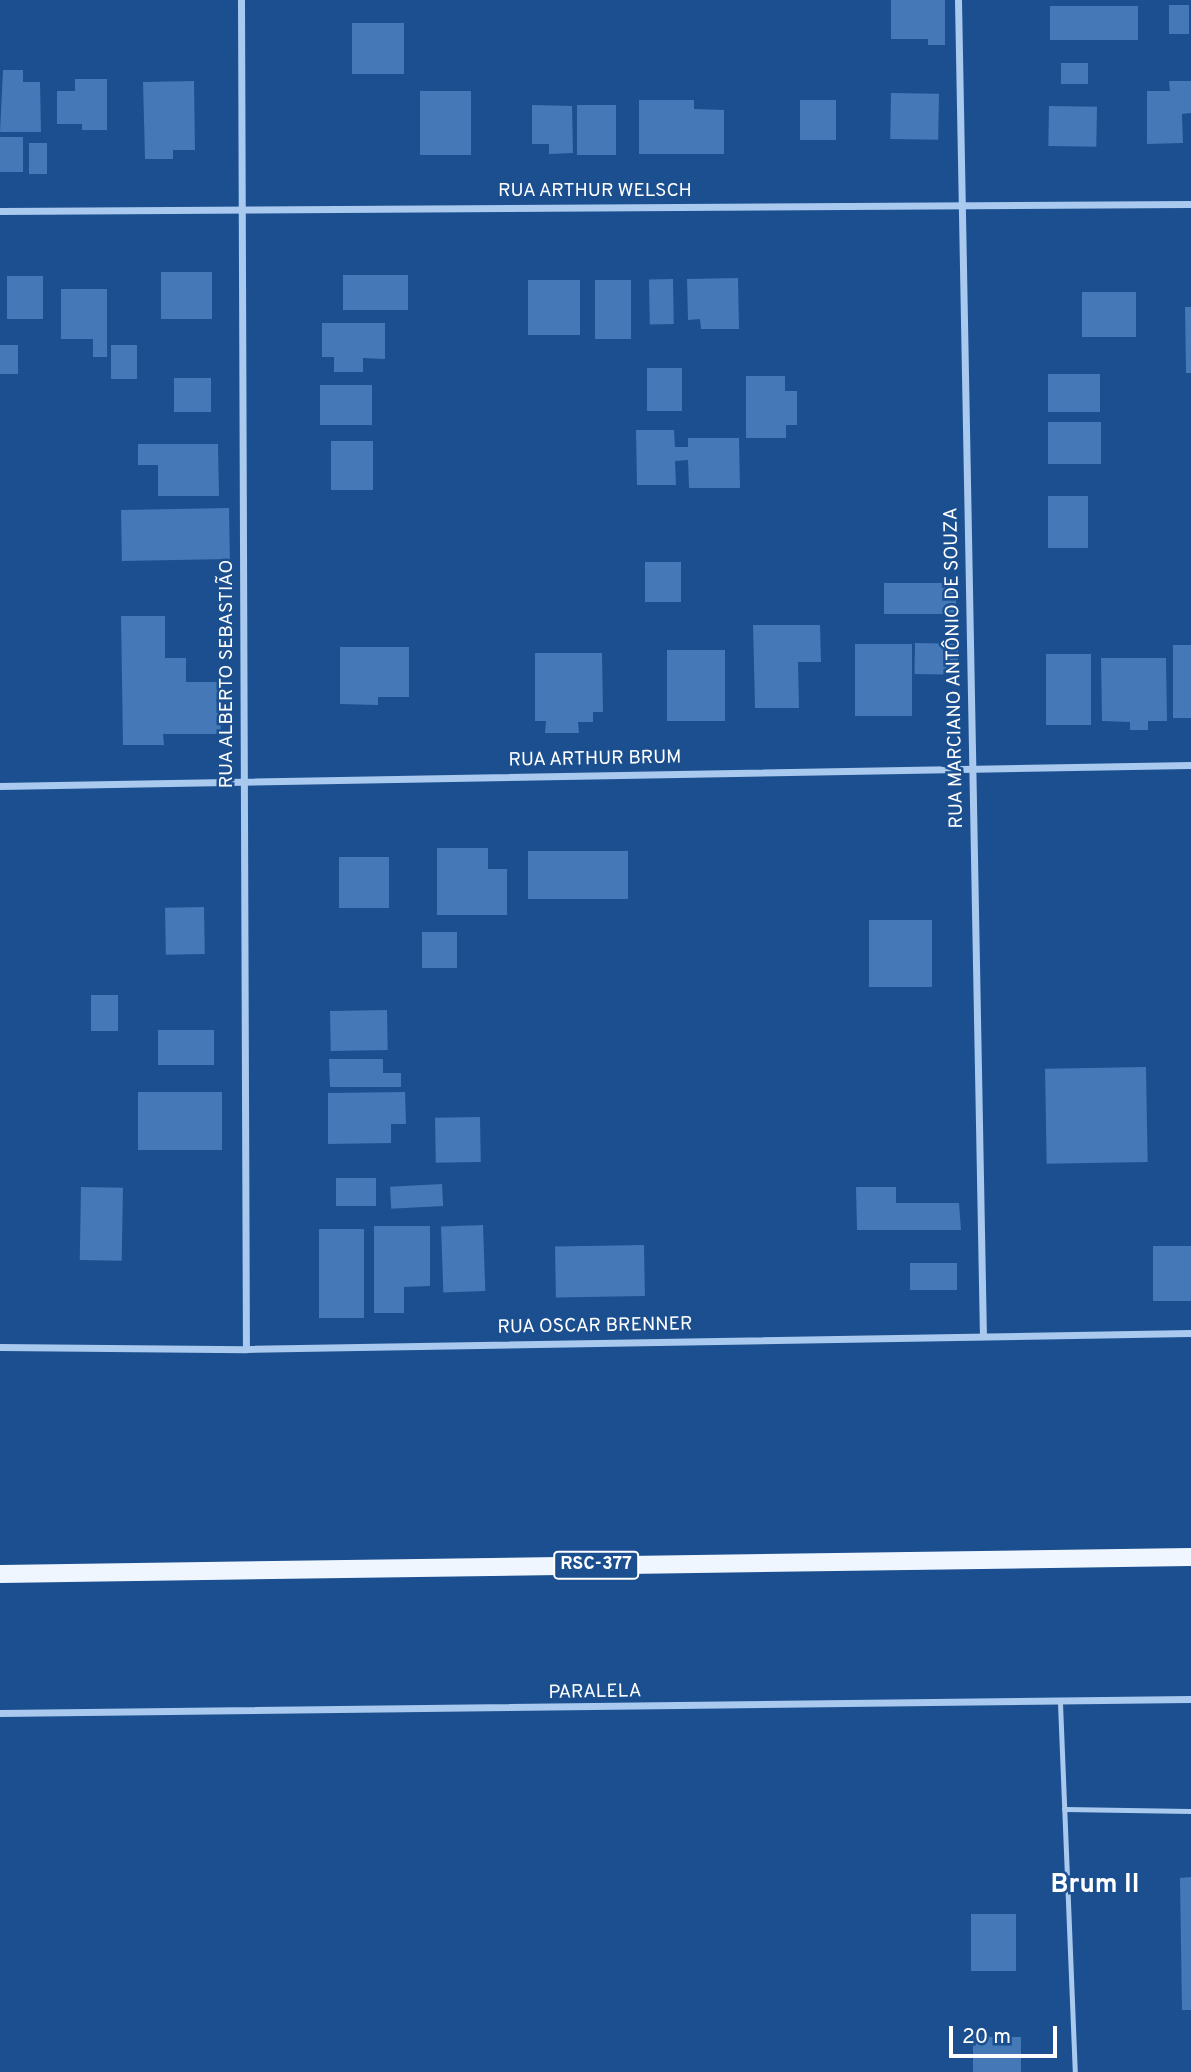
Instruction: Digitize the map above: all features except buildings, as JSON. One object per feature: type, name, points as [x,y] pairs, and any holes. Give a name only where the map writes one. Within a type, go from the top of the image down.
[{"type":"main road","name":"RSC-377","points":[[0,1574],[1191,1557]]},
{"type":"street","name":"RUA ALBERTO SEBASTIÃO","points":[[241,0],[246,1349]]},
{"type":"street","name":"RUA MARCIANO ANTÔNIO DE SOUZA","points":[[958,0],[983,1335]]},
{"type":"street","name":"RUA ARTHUR WELSCH","points":[[0,211],[1191,204]]},
{"type":"street","name":"RUA ARTHUR BRUM","points":[[0,786],[1191,765]]},
{"type":"street","name":"RUA OSCAR BRENNER","points":[[0,1346],[246,1349],[1191,1333]]},
{"type":"street","name":"PARALELA","points":[[0,1713],[1060,1703],[1191,1699]]},
{"type":"lane","points":[[1060,1703],[1075,2072]]},
{"type":"lane","points":[[1064,1809],[1191,1811]]},
{"type":"district","name":"Brum II","points":[[1095,1886]]}]
